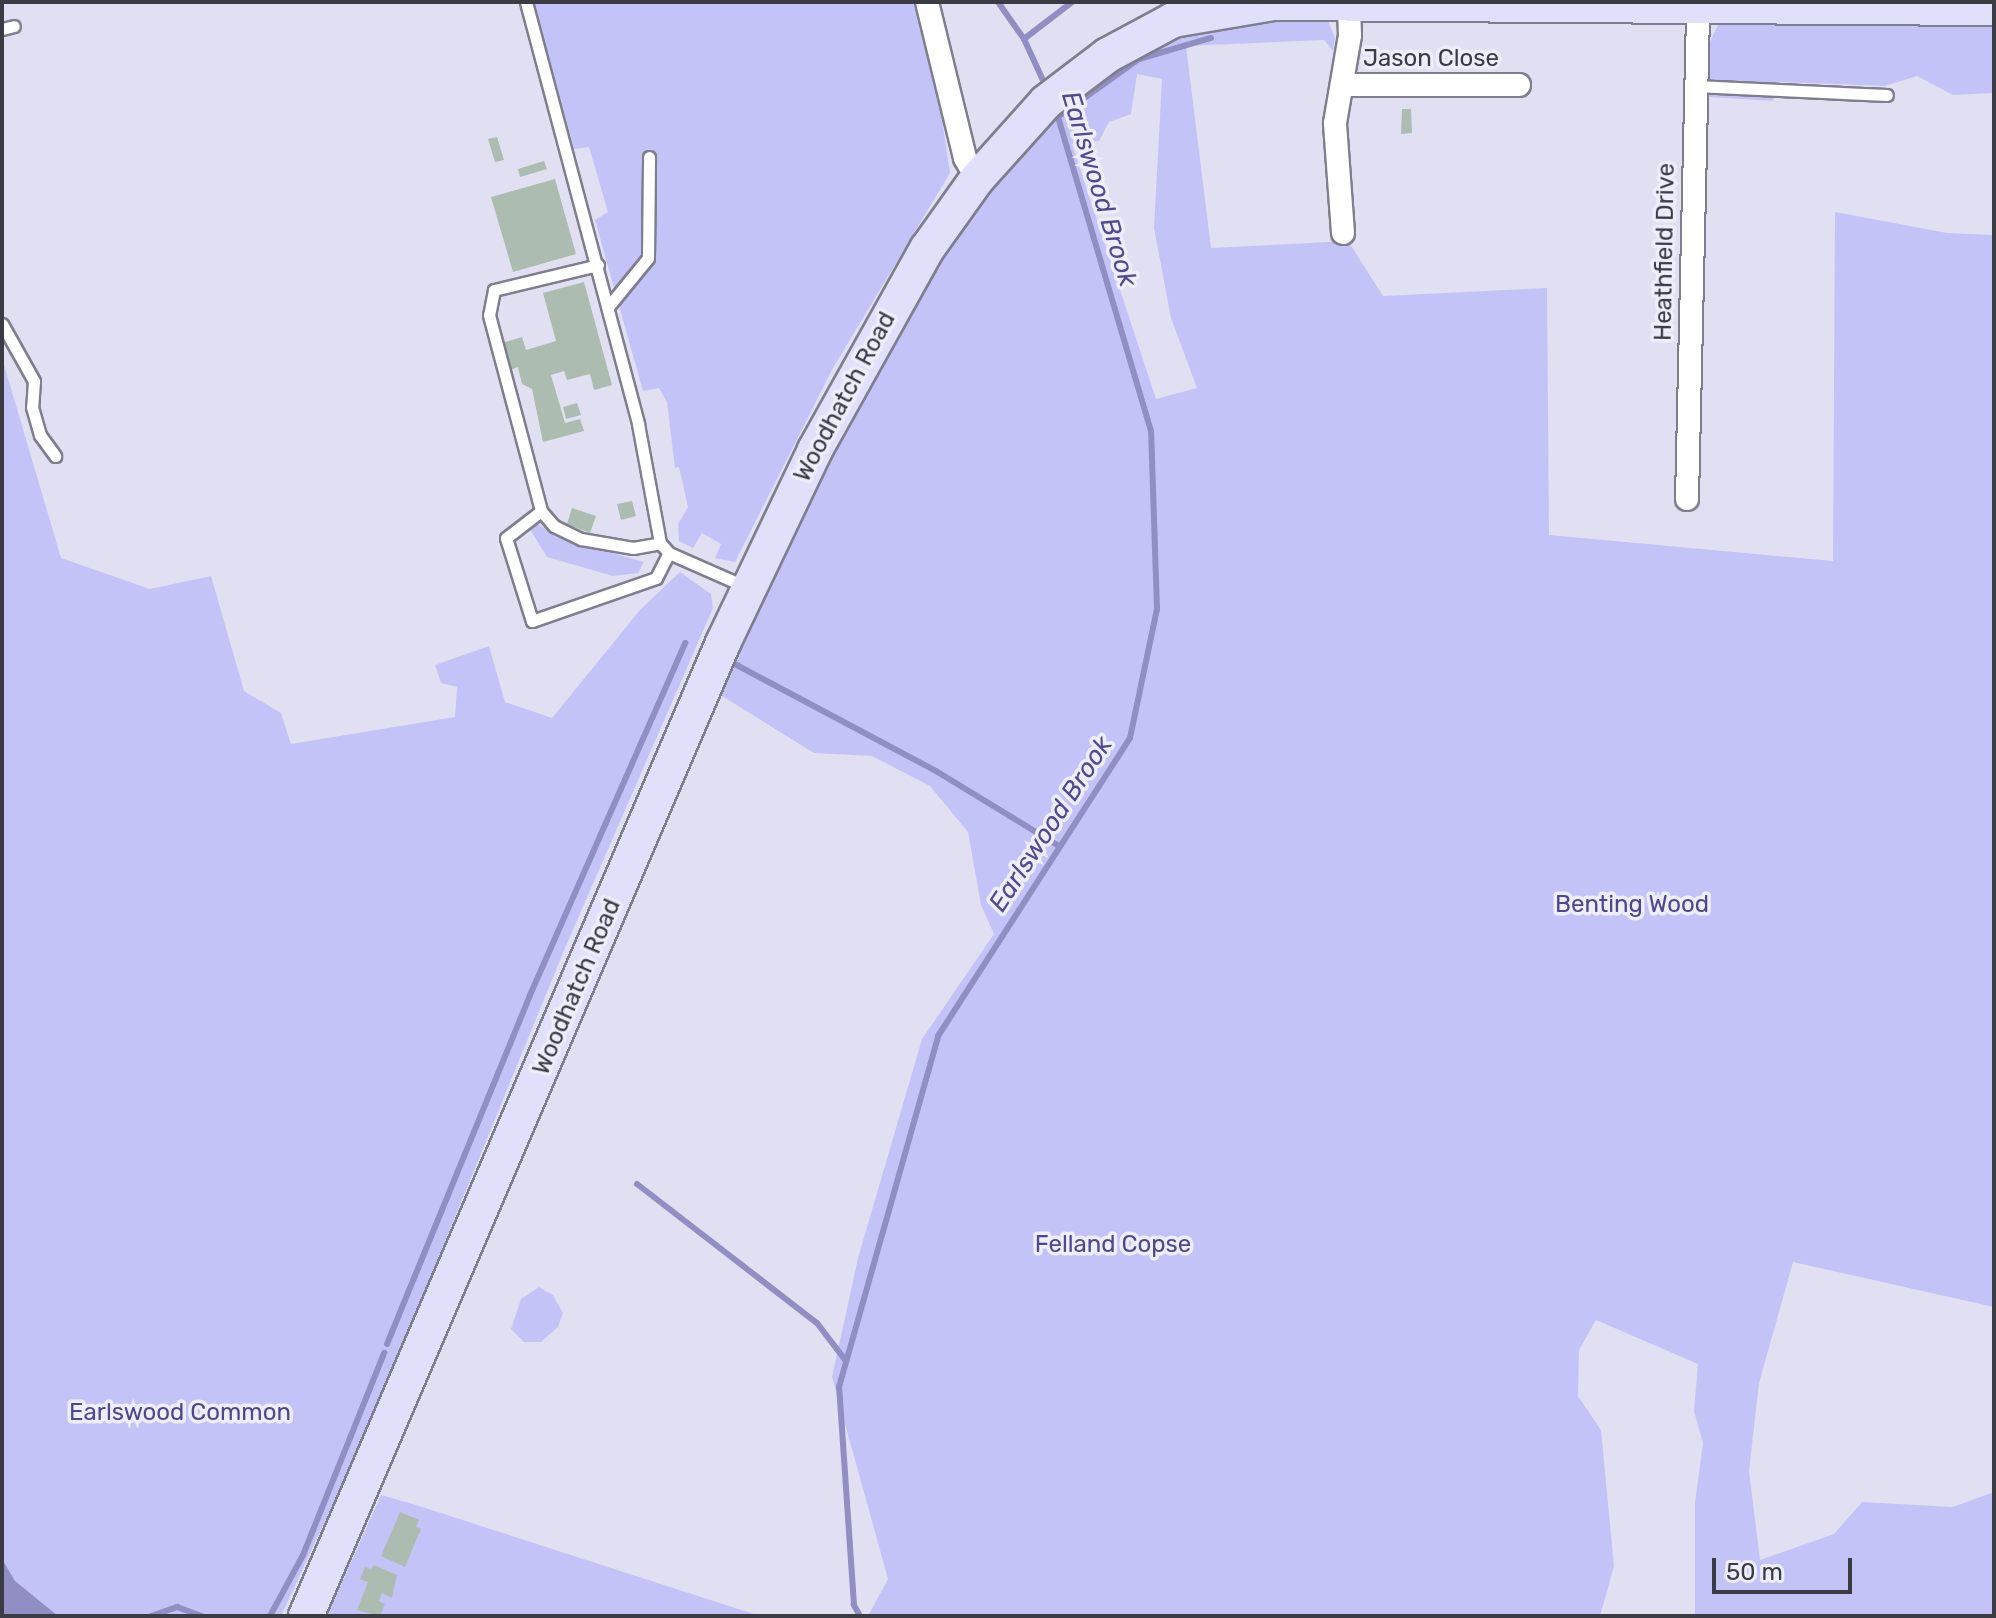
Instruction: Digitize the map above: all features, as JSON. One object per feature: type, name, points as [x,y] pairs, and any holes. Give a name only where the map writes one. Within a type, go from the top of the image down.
[{"type":"main road","name":"Woodhatch Road","points":[[306,1616],[748,588],[885,318],[977,179],[1055,94],[1144,34],[1205,7],[1349,3],[1793,4],[1994,8]]},
{"type":"street","points":[[927,2],[965,158],[977,179]]},
{"type":"street","name":"Jason Close","points":[[1343,233],[1335,123],[1343,85],[1349,3]]},
{"type":"street","name":"Heathfield Drive","points":[[1687,499],[1698,5]]},
{"type":"street","name":"Jason Close","points":[[1343,85],[1519,85]]},
{"type":"lane","points":[[526,2],[598,265],[665,548],[656,578],[532,621],[506,538],[541,511]]},
{"type":"lane","points":[[1694,86],[1887,95]]},
{"type":"lane","points":[[608,307],[648,258],[649,157]]},
{"type":"lane","points":[[598,265],[494,290],[489,315],[541,511],[554,526],[581,539],[633,548],[665,548],[748,588]]},
{"type":"lane","points":[[2,324],[34,381],[36,421],[55,456]]},
{"type":"green space","points":[[534,2],[913,2],[939,99],[950,173],[833,368],[735,562],[715,558],[721,544],[702,533],[693,548],[679,541],[678,524],[688,507],[679,467],[675,468],[667,402],[659,388],[643,391],[595,220],[608,212],[589,147],[574,149]]},
{"type":"green space","points":[[1308,16],[1328,21],[1335,38],[1333,51],[1324,40],[1186,46],[1211,248],[1348,241],[1383,296],[1547,288],[1549,535],[1833,561],[1835,212],[1947,233],[1994,235],[1994,1307],[1793,1262],[1759,1383],[1749,1471],[1760,1560],[1834,1534],[1862,1502],[1953,1507],[1994,1492],[1994,1616],[1695,1616],[1695,1503],[1703,1443],[1694,1411],[1698,1364],[1596,1320],[1579,1350],[1578,1396],[1601,1430],[1614,1566],[1600,1616],[868,1616],[888,1579],[832,1377],[858,1258],[922,1039],[994,934],[981,905],[968,832],[930,786],[872,756],[814,753],[714,691],[818,464],[991,175],[1084,85],[1184,31]],"holes":[[[1137,74],[1162,79],[1154,228],[1171,318],[1197,388],[1156,399],[1072,144],[1099,141],[1109,122],[1131,114]]]},
{"type":"green space","points":[[1721,19],[1994,19],[1994,93],[1953,95],[1917,76],[1885,86],[1780,82],[1773,101],[1709,97],[1705,52]]},
{"type":"green space","name":"Earlswood Common","points":[[2,358],[61,558],[150,589],[211,576],[244,691],[281,713],[291,744],[455,717],[457,687],[441,683],[435,665],[489,646],[505,702],[552,718],[640,610],[680,572],[711,594],[713,608],[565,948],[374,1415],[281,1616],[2,1616]]},
{"type":"green space","points":[[537,523],[556,537],[644,562],[638,573],[613,576],[547,557],[531,531]]},
{"type":"green space","points":[[539,1287],[553,1295],[563,1313],[558,1327],[541,1342],[524,1342],[511,1329],[521,1299]]},
{"type":"green space","points":[[381,1495],[413,1504],[760,1616],[327,1616]]},
{"type":"shaded area","points":[[2,1559],[15,1581],[58,1616],[2,1616]]},
{"type":"building","points":[[1402,109],[1411,109],[1412,133],[1401,134]]},
{"type":"building","points":[[497,137],[504,160],[495,162],[488,139]]},
{"type":"building","points":[[544,161],[547,169],[520,177],[518,169]]},
{"type":"building","points":[[555,179],[576,254],[513,272],[491,197]]},
{"type":"building","points":[[584,282],[612,385],[594,390],[590,374],[567,380],[564,371],[551,375],[565,423],[580,419],[584,431],[543,442],[532,389],[522,384],[518,367],[510,370],[502,343],[522,337],[526,350],[556,341],[543,293]]},
{"type":"building","points":[[577,403],[581,415],[566,419],[563,407]]},
{"type":"building","points":[[632,501],[636,516],[621,520],[617,504]]},
{"type":"building","points":[[572,508],[596,516],[590,533],[567,524]]},
{"type":"building","points":[[400,1512],[419,1520],[416,1527],[421,1529],[405,1567],[381,1556]]},
{"type":"building","points":[[374,1565],[397,1575],[392,1598],[382,1593],[379,1601],[385,1604],[380,1616],[357,1610],[368,1582],[360,1579],[365,1567],[371,1569]]},
{"type":"waterway","name":"Earlswood Brook","points":[[998,2],[1024,39],[1047,89]]},
{"type":"waterway","points":[[1024,39],[1072,2]]},
{"type":"waterway","points":[[1059,116],[1139,59],[1211,38]]},
{"type":"waterway","name":"Earlswood Brook","points":[[860,1616],[854,1605],[839,1387],[938,1036],[1130,738],[1157,609],[1151,431],[1055,107]]},
{"type":"waterway","points":[[387,1344],[530,995],[685,643]]},
{"type":"waterway","points":[[731,662],[936,771],[1059,846]]},
{"type":"waterway","points":[[637,1184],[817,1323],[846,1361]]},
{"type":"waterway","points":[[270,1616],[303,1555],[384,1353]]},
{"type":"waterway","points":[[151,1616],[177,1607],[202,1616]]},
{"type":"park label","name":"Benting Wood","points":[[1632,905]]},
{"type":"park label","name":"Felland Copse","points":[[1113,1245]]}]
